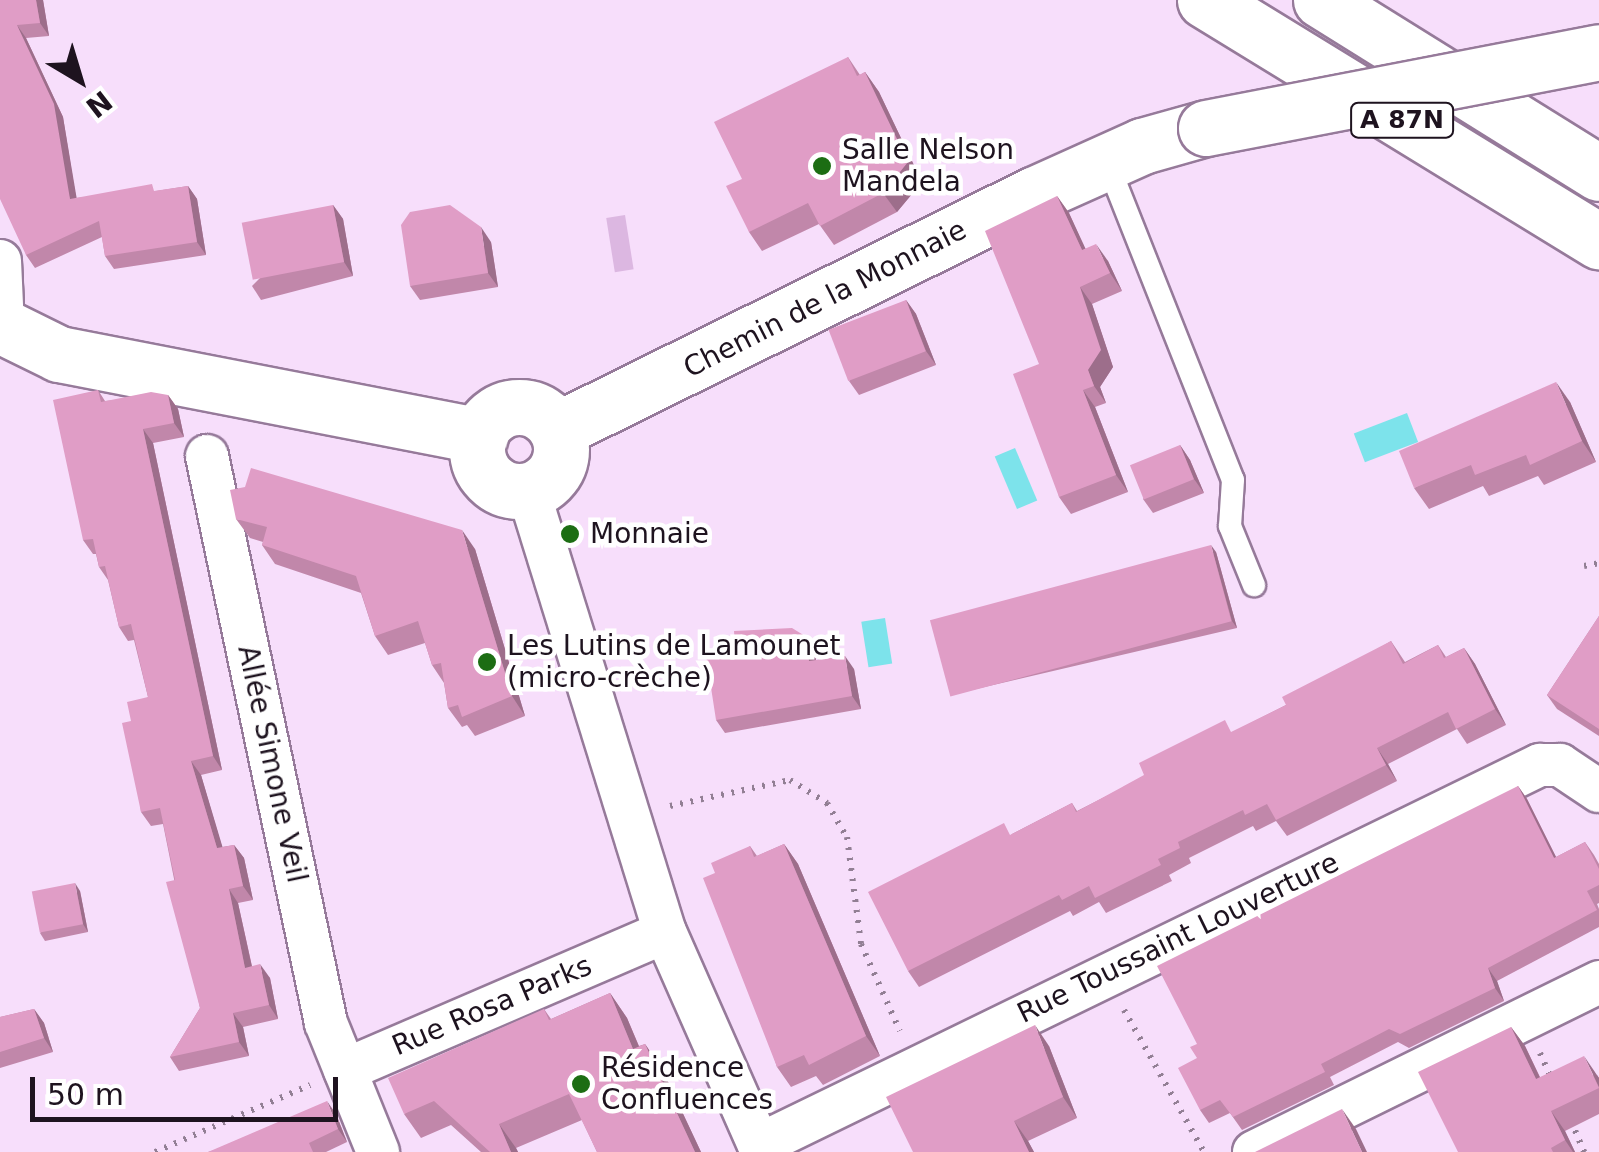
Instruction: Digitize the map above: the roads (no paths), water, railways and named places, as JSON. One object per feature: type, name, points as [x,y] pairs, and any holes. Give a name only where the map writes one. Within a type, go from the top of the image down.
[{"type":"main road","name":"A 87N","points":[[1205,0],[1599,241]]},
{"type":"main road","name":"A 87N","points":[[1322,0],[1599,173]]},
{"type":"main road","name":"Chemin de la Monnaie","points":[[556,430],[1107,162],[1206,128],[1599,52]]},
{"type":"main road","points":[[2,325],[59,354],[480,436]]},
{"type":"main road","points":[[523,408],[556,430],[557,466],[528,490],[504,488],[484,472],[480,436],[497,414],[523,408]]},
{"type":"street","points":[[0,261],[2,325]]},
{"type":"street","name":"Allée Simone Veil","points":[[207,456],[326,1023],[345,1070]]},
{"type":"street","points":[[528,490],[666,932],[760,1148]]},
{"type":"street","name":"Rue Toussaint Louverture","points":[[760,1148],[1102,972],[1540,765],[1560,765],[1599,791]]},
{"type":"street","name":"Rue Rosa Parks","points":[[345,1070],[666,932]]},
{"type":"street","points":[[1254,1152],[1599,982]]},
{"type":"street","points":[[345,1070],[378,1152]]},
{"type":"lane","points":[[1107,162],[1233,480],[1230,526],[1254,585]]},
{"type":"place","name":"Salle Nelson Mandela","points":[[822,166]]},
{"type":"place","name":"Monnaie","points":[[570,534]]},
{"type":"place","name":"Les Lutins de Lamounet (micro-crèche)","points":[[487,662]]},
{"type":"place","name":"Résidence Confluences","points":[[581,1084]]}]
